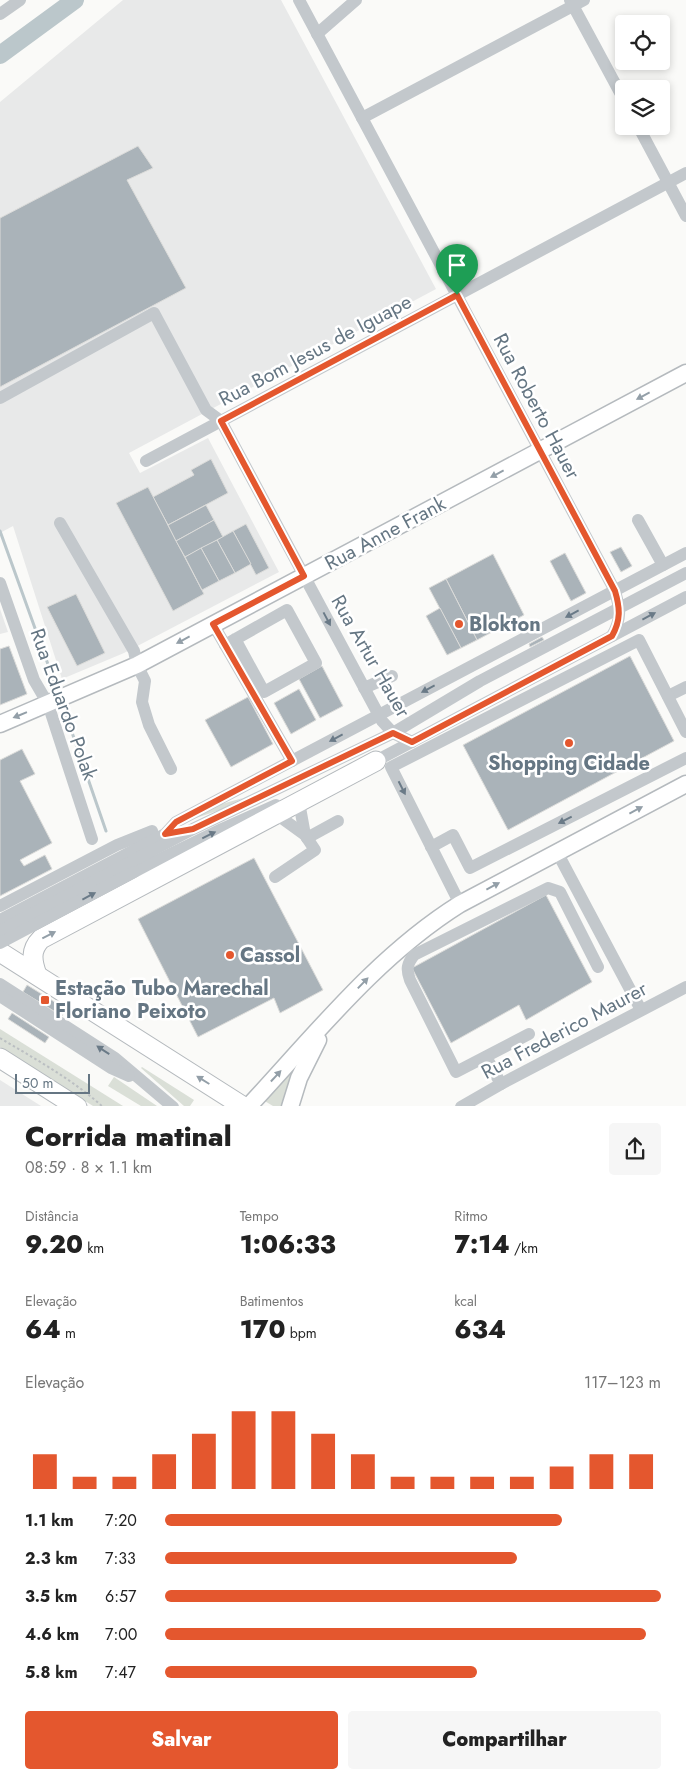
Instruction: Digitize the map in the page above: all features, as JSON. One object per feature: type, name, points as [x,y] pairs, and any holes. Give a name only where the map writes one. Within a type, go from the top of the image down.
[{"type":"highway","points":[[37,975],[33,964],[32,952],[35,944],[41,939],[376,761]]},
{"type":"highway","points":[[0,952],[244,1106]]},
{"type":"highway","points":[[0,1058],[77,1106]]},
{"type":"main road","name":"Rua Anne Frank","points":[[0,724],[137,665],[686,373]]},
{"type":"main road","points":[[248,1106],[380,965],[431,922],[460,904],[686,784]]},
{"type":"main road","points":[[290,1106],[302,1071],[330,1019]]},
{"type":"street","points":[[1,10],[20,0]]},
{"type":"street","name":"Rua Roberto Hauer","points":[[299,0],[615,591],[620,608]]},
{"type":"street","points":[[317,34],[356,0]]},
{"type":"street","points":[[362,118],[576,2],[615,82]]},
{"type":"street","points":[[643,135],[686,216]]},
{"type":"street","name":"Rua Bom Jesus de Iguape","points":[[146,461],[686,173]]},
{"type":"street","name":"Rua Artur Hauer","points":[[0,398],[154,313],[206,410],[221,421],[386,728],[412,742]]},
{"type":"street","points":[[638,520],[663,565]]},
{"type":"street","points":[[60,523],[134,651],[137,665],[145,681],[142,702],[149,726],[171,769]]},
{"type":"street","points":[[0,943],[128,863],[139,841],[686,554]]},
{"type":"street","points":[[0,931],[193,829],[393,733],[480,681],[686,573]]},
{"type":"street","name":"Rua Eduardo Polak","points":[[0,582],[34,680],[48,704],[92,839]]},
{"type":"street","points":[[163,857],[376,761],[686,597]]},
{"type":"street","points":[[612,636],[617,627],[620,608]]},
{"type":"street","points":[[213,624],[230,642],[264,692],[316,663],[287,610],[230,642]]},
{"type":"street","points":[[460,904],[391,767],[639,640],[686,732]]},
{"type":"street","points":[[230,642],[292,761]]},
{"type":"street","points":[[364,688],[392,676]]},
{"type":"street","points":[[668,696],[686,687]]},
{"type":"street","points":[[431,847],[453,835],[470,868],[686,758]]},
{"type":"street","points":[[220,799],[274,789]]},
{"type":"street","points":[[299,802],[306,836]]},
{"type":"street","points":[[275,877],[315,850],[306,836],[276,814]]},
{"type":"street","points":[[306,836],[338,820]]},
{"type":"street","points":[[165,834],[176,822]]},
{"type":"street","points":[[0,906],[117,845],[193,829]]},
{"type":"street","points":[[557,852],[641,1010]]},
{"type":"street","points":[[0,920],[128,863],[163,857],[197,856]]},
{"type":"street","points":[[529,1034],[456,1072],[410,980],[406,970],[408,962],[414,955],[548,888],[560,892],[598,967]]},
{"type":"street","points":[[0,984],[115,1058],[173,1106]]},
{"type":"street","name":"Rua Frederico Maurer","points":[[461,1106],[686,987]]},
{"type":"street","points":[[0,996],[111,1068],[141,1081]]},
{"type":"street","points":[[486,1057],[501,1084]]},
{"type":"path","points":[[0,1038],[58,1073],[103,1106]]},
{"type":"shaded area","points":[[123,0],[281,0],[436,289],[129,453],[140,473],[208,438],[279,572],[124,653],[62,679],[13,526],[0,533],[0,102]]},
{"type":"shaded area","points":[[0,609],[8,632],[0,634]]},
{"type":"shaded area","points":[[243,798],[220,810],[193,819],[218,805]]},
{"type":"shaded area","points":[[0,1029],[123,1106],[93,1106],[0,1047]]},
{"type":"shaded area","points":[[142,1067],[194,1100],[190,1106],[184,1106]]},
{"type":"shaded area","points":[[293,1067],[283,1106],[273,1106],[263,1100]]},
{"type":"shaded area","points":[[114,1077],[157,1106],[141,1106],[108,1086]]},
{"type":"shaded area","points":[[0,1080],[41,1106],[0,1106]]},
{"type":"building","points":[[138,146],[153,168],[127,180],[186,288],[0,387],[0,218]]},
{"type":"building","points":[[211,459],[228,493],[168,525],[153,497],[194,475],[191,470]]},
{"type":"building","points":[[148,487],[204,594],[173,611],[116,503]]},
{"type":"building","points":[[206,505],[214,520],[176,541],[168,525]]},
{"type":"building","points":[[214,520],[223,537],[185,557],[176,541]]},
{"type":"building","points":[[246,524],[269,568],[256,575],[233,531]]},
{"type":"building","points":[[233,531],[251,564],[235,573],[217,540]]},
{"type":"building","points":[[217,540],[235,573],[219,581],[201,548]]},
{"type":"building","points":[[621,547],[632,566],[621,572],[610,552]]},
{"type":"building","points":[[201,548],[219,581],[202,590],[185,557]]},
{"type":"building","points":[[565,553],[586,593],[571,601],[550,561]]},
{"type":"building","points":[[493,554],[524,615],[477,640],[446,579]]},
{"type":"building","name":"Blokton","points":[[446,579],[477,640],[461,648],[429,588]]},
{"type":"building","points":[[76,594],[105,653],[77,666],[47,607]]},
{"type":"building","points":[[440,608],[461,648],[447,655],[426,616]]},
{"type":"building","points":[[542,637],[544,640],[530,647],[529,644]]},
{"type":"building","points":[[9,646],[27,694],[0,705],[0,649]]},
{"type":"building","name":"Shopping Cidade","points":[[630,656],[674,741],[508,830],[463,745]]},
{"type":"building","points":[[322,666],[343,706],[320,718],[299,679]]},
{"type":"building","points":[[299,689],[316,720],[291,734],[274,703]]},
{"type":"building","points":[[248,697],[273,744],[231,767],[205,720]]},
{"type":"building","points":[[22,749],[35,774],[20,781],[52,843],[20,860],[24,866],[45,855],[52,869],[0,896],[0,760]]},
{"type":"building","name":"Cassol","points":[[254,858],[323,990],[280,1013],[274,998],[198,1037],[138,919]]},
{"type":"building","points":[[546,895],[592,982],[526,1020],[519,1005],[451,1043],[412,968]]},
{"type":"building","name":"Estação Tubo Marechal Floriano Peixoto","points":[[27,985],[66,1009],[62,1016],[23,992]]},
{"type":"building","name":"Estação Tubo Marechal Floriano Peixoto","points":[[12,1013],[49,1037],[45,1043],[8,1019]]},
{"type":"waterway","points":[[0,55],[75,0]]},
{"type":"waterway","points":[[0,531],[54,681]]},
{"type":"waterway","points":[[66,715],[106,831]]},
{"type":"place","name":"Blokton","points":[[459,624]]},
{"type":"place","name":"Shopping Cidade","points":[[569,743]]},
{"type":"place","name":"Cassol","points":[[230,955]]},
{"type":"place","name":"Estação Tubo Marechal Floriano Peixoto","points":[[45,1000]]},
{"type":"route","points":[[457,295],[615,591],[620,608],[617,627],[612,636],[412,742],[393,733],[193,829],[165,834],[176,822],[292,761],[213,624],[304,576],[221,421],[457,295]]}]
